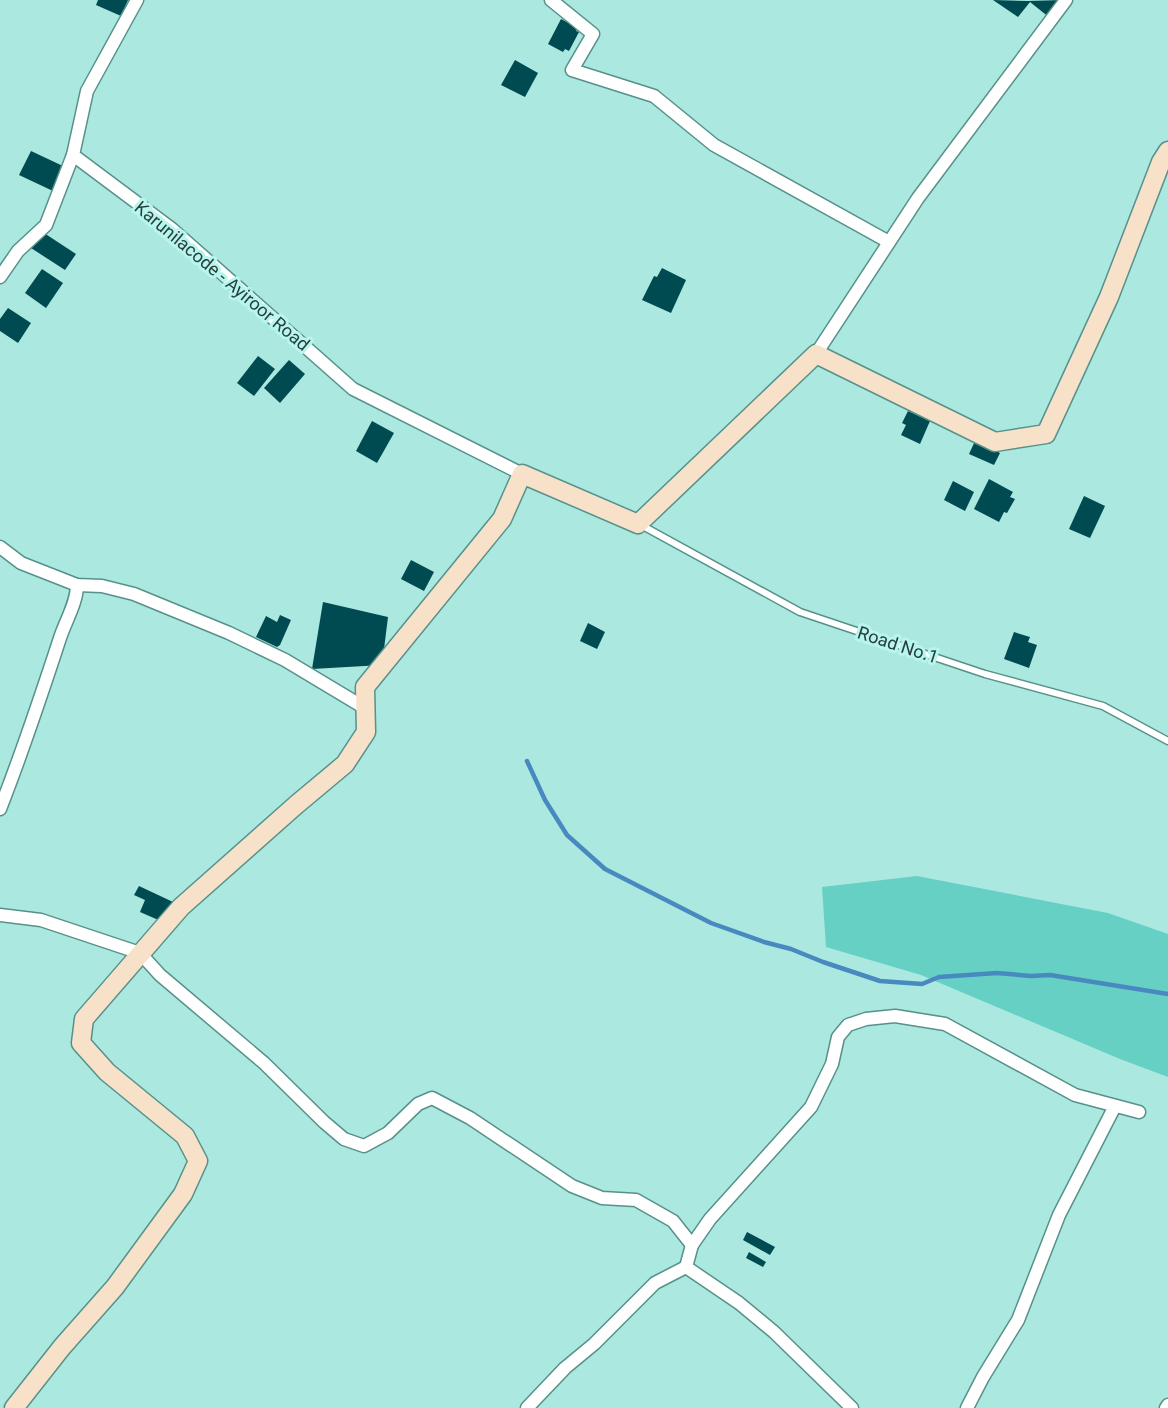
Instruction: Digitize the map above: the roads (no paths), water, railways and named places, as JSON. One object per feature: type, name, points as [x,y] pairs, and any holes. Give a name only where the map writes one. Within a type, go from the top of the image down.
[{"type":"main road","points":[[14,1408],[62,1347],[115,1287],[183,1194],[198,1161],[185,1136],[106,1072],[81,1043],[84,1019],[181,907],[345,764],[366,732],[365,687],[502,519],[522,474],[638,524],[816,354],[995,442],[1046,434],[1109,297],[1161,162],[1168,151]]},
{"type":"street","points":[[1,274],[18,251],[46,225],[73,155],[87,91],[137,0]]},
{"type":"street","points":[[551,0],[592,34],[572,70],[654,96],[714,145],[889,242]]},
{"type":"street","points":[[816,354],[918,198],[1066,0]]},
{"type":"street","name":"Karunilacode - Ayiroor Road","points":[[73,155],[172,229],[353,389],[522,474]]},
{"type":"street","points":[[0,547],[21,562],[77,585],[102,586],[134,594],[186,615],[285,660],[365,708]]},
{"type":"street","points":[[0,809],[27,740],[77,594],[77,585]]},
{"type":"street","points":[[0,915],[41,920],[140,953],[160,975],[264,1063],[344,1139],[364,1146],[388,1132],[418,1104],[432,1098],[470,1118],[572,1186],[602,1198],[636,1200],[673,1221],[692,1245]]},
{"type":"street","points":[[527,1408],[565,1368],[594,1344],[655,1283],[686,1267],[692,1245],[710,1219],[812,1107],[832,1064],[838,1037],[848,1025],[895,1016],[945,1024],[1075,1095],[1139,1112]]},
{"type":"street","points":[[967,1408],[1018,1320],[1059,1215],[1115,1106]]},
{"type":"street","points":[[686,1267],[739,1303],[774,1332],[852,1408]]},
{"type":"lane","name":"Road No.1","points":[[638,524],[800,612],[985,674],[1103,706],[1168,741]]},
{"type":"waterway","points":[[527,761],[545,800],[567,835],[605,869],[711,923],[880,981],[922,984],[939,977],[997,973],[1050,975],[1168,994]]}]
